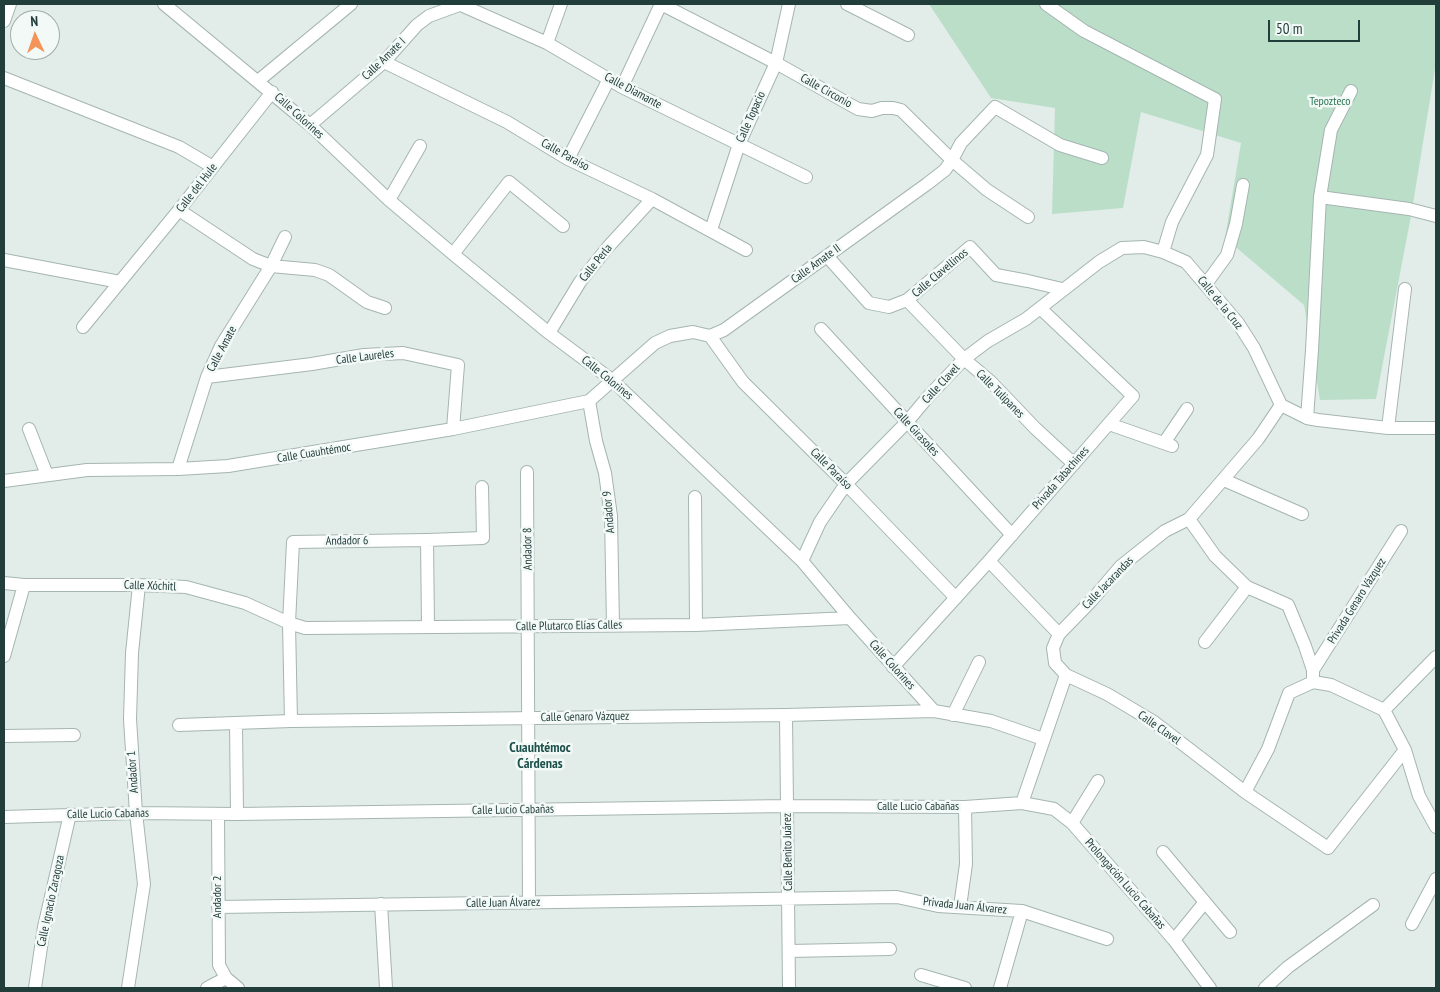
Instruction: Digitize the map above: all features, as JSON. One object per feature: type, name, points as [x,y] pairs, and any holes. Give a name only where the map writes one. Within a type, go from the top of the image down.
[{"type":"street","points":[[4,21],[10,4]]},
{"type":"street","name":"Calle Colorines","points":[[167,4],[310,124],[389,200],[549,333],[612,380],[802,561],[893,667],[934,711]]},
{"type":"street","points":[[258,81],[351,4]]},
{"type":"street","name":"Calle Diamante","points":[[462,4],[547,43],[622,87],[806,177]]},
{"type":"street","name":"Calle Amate I","points":[[310,124],[384,62],[417,25],[429,16],[462,4]]},
{"type":"street","points":[[547,43],[561,4]]},
{"type":"street","points":[[622,87],[661,4]]},
{"type":"street","name":"Calle Circonio","points":[[661,4],[776,62],[858,109],[872,111],[882,108],[893,108],[901,110],[952,160],[987,190],[1028,217]]},
{"type":"street","name":"Calle Topacio","points":[[711,230],[739,144],[776,62],[789,4]]},
{"type":"street","points":[[846,4],[908,36]]},
{"type":"street","points":[[1046,4],[1084,30],[1215,99],[1207,155],[1172,222],[1163,252]]},
{"type":"street","name":"Calle Paraíso","points":[[384,62],[507,122],[568,159],[652,199],[746,250]]},
{"type":"street","points":[[4,78],[179,147],[213,167]]},
{"type":"street","points":[[568,159],[609,79]]},
{"type":"street","points":[[1307,418],[1320,197],[1331,130],[1351,91]]},
{"type":"street","name":"Calle del Hule","points":[[83,327],[180,210],[272,92]]},
{"type":"street","name":"Calle Amate II","points":[[710,336],[724,330],[927,184],[944,170],[961,143],[995,107],[1060,145],[1102,158]]},
{"type":"street","points":[[389,200],[420,146]]},
{"type":"street","points":[[454,254],[508,182],[563,226]]},
{"type":"street","points":[[1206,284],[1227,254],[1236,224],[1243,185]]},
{"type":"street","points":[[1320,197],[1409,209],[1436,216]]},
{"type":"street","name":"Calle Perla","points":[[549,333],[580,282],[608,246],[652,199]]},
{"type":"street","points":[[180,210],[253,259],[271,266],[315,270],[329,275],[367,302],[385,308]]},
{"type":"street","name":"Calle Amate","points":[[178,469],[207,377],[221,346],[271,266],[285,237]]},
{"type":"street","name":"Calle Clavellinos","points":[[827,256],[869,303],[889,307],[907,300],[970,247],[996,276],[1028,281],[1062,290]]},
{"type":"street","name":"Calle de la Cruz","points":[[1122,248],[1144,247],[1163,252],[1186,262],[1238,323],[1254,348],[1281,405]]},
{"type":"street","name":"Calle Clavel","points":[[802,561],[820,522],[846,484],[907,422],[964,359],[988,341],[1026,319],[1099,262],[1122,248]]},
{"type":"street","points":[[4,260],[120,282]]},
{"type":"street","points":[[1395,429],[1405,289]]},
{"type":"street","name":"Calle Tulipanes","points":[[907,300],[964,359],[990,381],[1035,428],[1074,464]]},
{"type":"street","name":"Privada Tabachines","points":[[893,667],[990,561],[1133,396],[1040,308]]},
{"type":"street","name":"Calle Girasoles","points":[[821,329],[1012,535]]},
{"type":"street","points":[[589,401],[655,343],[670,336],[693,332],[710,336]]},
{"type":"street","name":"Calle Paraíso","points":[[710,336],[743,382],[846,484],[956,598]]},
{"type":"street","name":"Calle Laureles","points":[[207,377],[312,364],[364,355],[403,352],[458,365],[453,429]]},
{"type":"street","name":"Calle Cuauhtémoc","points":[[4,481],[87,470],[178,469],[228,466],[453,429],[589,401]]},
{"type":"street","name":"Andador 9","points":[[589,401],[596,441],[606,472],[611,516],[614,625]]},
{"type":"street","points":[[1281,405],[1307,418],[1395,429],[1436,428]]},
{"type":"street","name":"Calle Jacarandas","points":[[1059,634],[1121,566],[1165,531],[1189,519],[1258,439],[1281,405]]},
{"type":"street","points":[[1109,424],[1168,445],[1187,409]]},
{"type":"street","points":[[28,429],[47,475]]},
{"type":"street","name":"Andador 8","points":[[527,472],[529,626],[528,903]]},
{"type":"street","points":[[1224,480],[1302,514]]},
{"type":"street","name":"Andador 6","points":[[290,623],[293,542],[483,538],[482,487]]},
{"type":"street","points":[[695,498],[696,625]]},
{"type":"street","points":[[1189,519],[1215,556],[1248,587],[1288,605],[1305,646],[1313,676],[1384,710],[1405,750],[1419,796],[1436,827]]},
{"type":"street","name":"Privada Genaro Vázquez","points":[[1313,676],[1401,531]]},
{"type":"street","points":[[427,540],[428,626]]},
{"type":"street","points":[[990,561],[1059,634],[1053,648],[1055,663],[1066,675],[1022,803]]},
{"type":"street","name":"Calle Xóchitl","points":[[4,583],[24,585],[186,587],[245,602],[290,623]]},
{"type":"street","points":[[4,656],[24,585]]},
{"type":"street","name":"Andador 1","points":[[128,988],[144,884],[136,813],[130,719],[130,693],[140,585]]},
{"type":"street","points":[[1205,642],[1248,587]]},
{"type":"street","name":"Calle Plutarco Elías Calles","points":[[290,623],[305,628],[696,625],[850,618]]},
{"type":"street","points":[[290,623],[291,721]]},
{"type":"street","points":[[1384,710],[1436,657]]},
{"type":"street","points":[[953,715],[979,662]]},
{"type":"street","name":"Calle Clavel","points":[[1066,675],[1107,694],[1154,722],[1245,792],[1328,848],[1405,750]]},
{"type":"street","points":[[1245,792],[1268,749],[1289,693],[1313,676]]},
{"type":"street","points":[[934,711],[991,721],[1043,739]]},
{"type":"street","name":"Calle Genaro Vázquez","points":[[236,722],[786,715],[934,711]]},
{"type":"street","name":"Calle Benito Juárez","points":[[786,715],[790,988]]},
{"type":"street","points":[[180,725],[236,722],[237,814]]},
{"type":"street","points":[[4,736],[74,735]]},
{"type":"street","points":[[1072,824],[1098,782]]},
{"type":"street","name":"Calle Lucio Cabañas","points":[[4,817],[136,813],[237,814],[717,809],[787,806],[965,807],[1022,803]]},
{"type":"street","name":"Prolongación Lucio Cabañas","points":[[1022,803],[1054,809],[1072,824],[1174,940],[1210,988]]},
{"type":"street","points":[[960,907],[966,864],[965,807]]},
{"type":"street","name":"Calle Ignacio Zaragoza","points":[[35,988],[44,927],[70,814]]},
{"type":"street","name":"Andador 2","points":[[218,814],[219,965],[226,978]]},
{"type":"street","points":[[1163,852],[1230,932]]},
{"type":"street","points":[[1412,924],[1436,879]]},
{"type":"street","name":"Privada Juan Álvarez","points":[[788,898],[897,897],[938,906],[1022,911],[1107,939]]},
{"type":"street","name":"Calle Juan Álvarez","points":[[218,907],[788,898]]},
{"type":"street","points":[[1174,940],[1204,902]]},
{"type":"street","points":[[381,904],[386,988]]},
{"type":"street","points":[[1266,988],[1288,967],[1373,905]]},
{"type":"street","points":[[1000,988],[1022,911]]},
{"type":"street","points":[[789,951],[890,949]]},
{"type":"street","points":[[921,975],[965,988]]},
{"type":"street","points":[[207,988],[226,978],[238,988]]},
{"type":"green space","name":"Tepozteco","points":[[929,4],[1436,4],[1436,63],[1411,216],[1376,399],[1320,400],[1304,305],[1225,238],[1241,143],[1141,112],[1123,208],[1052,214],[1055,108],[991,98]]},
{"type":"district","name":"Cuauhtémoc Cárdenas","points":[[540,756]]}]
